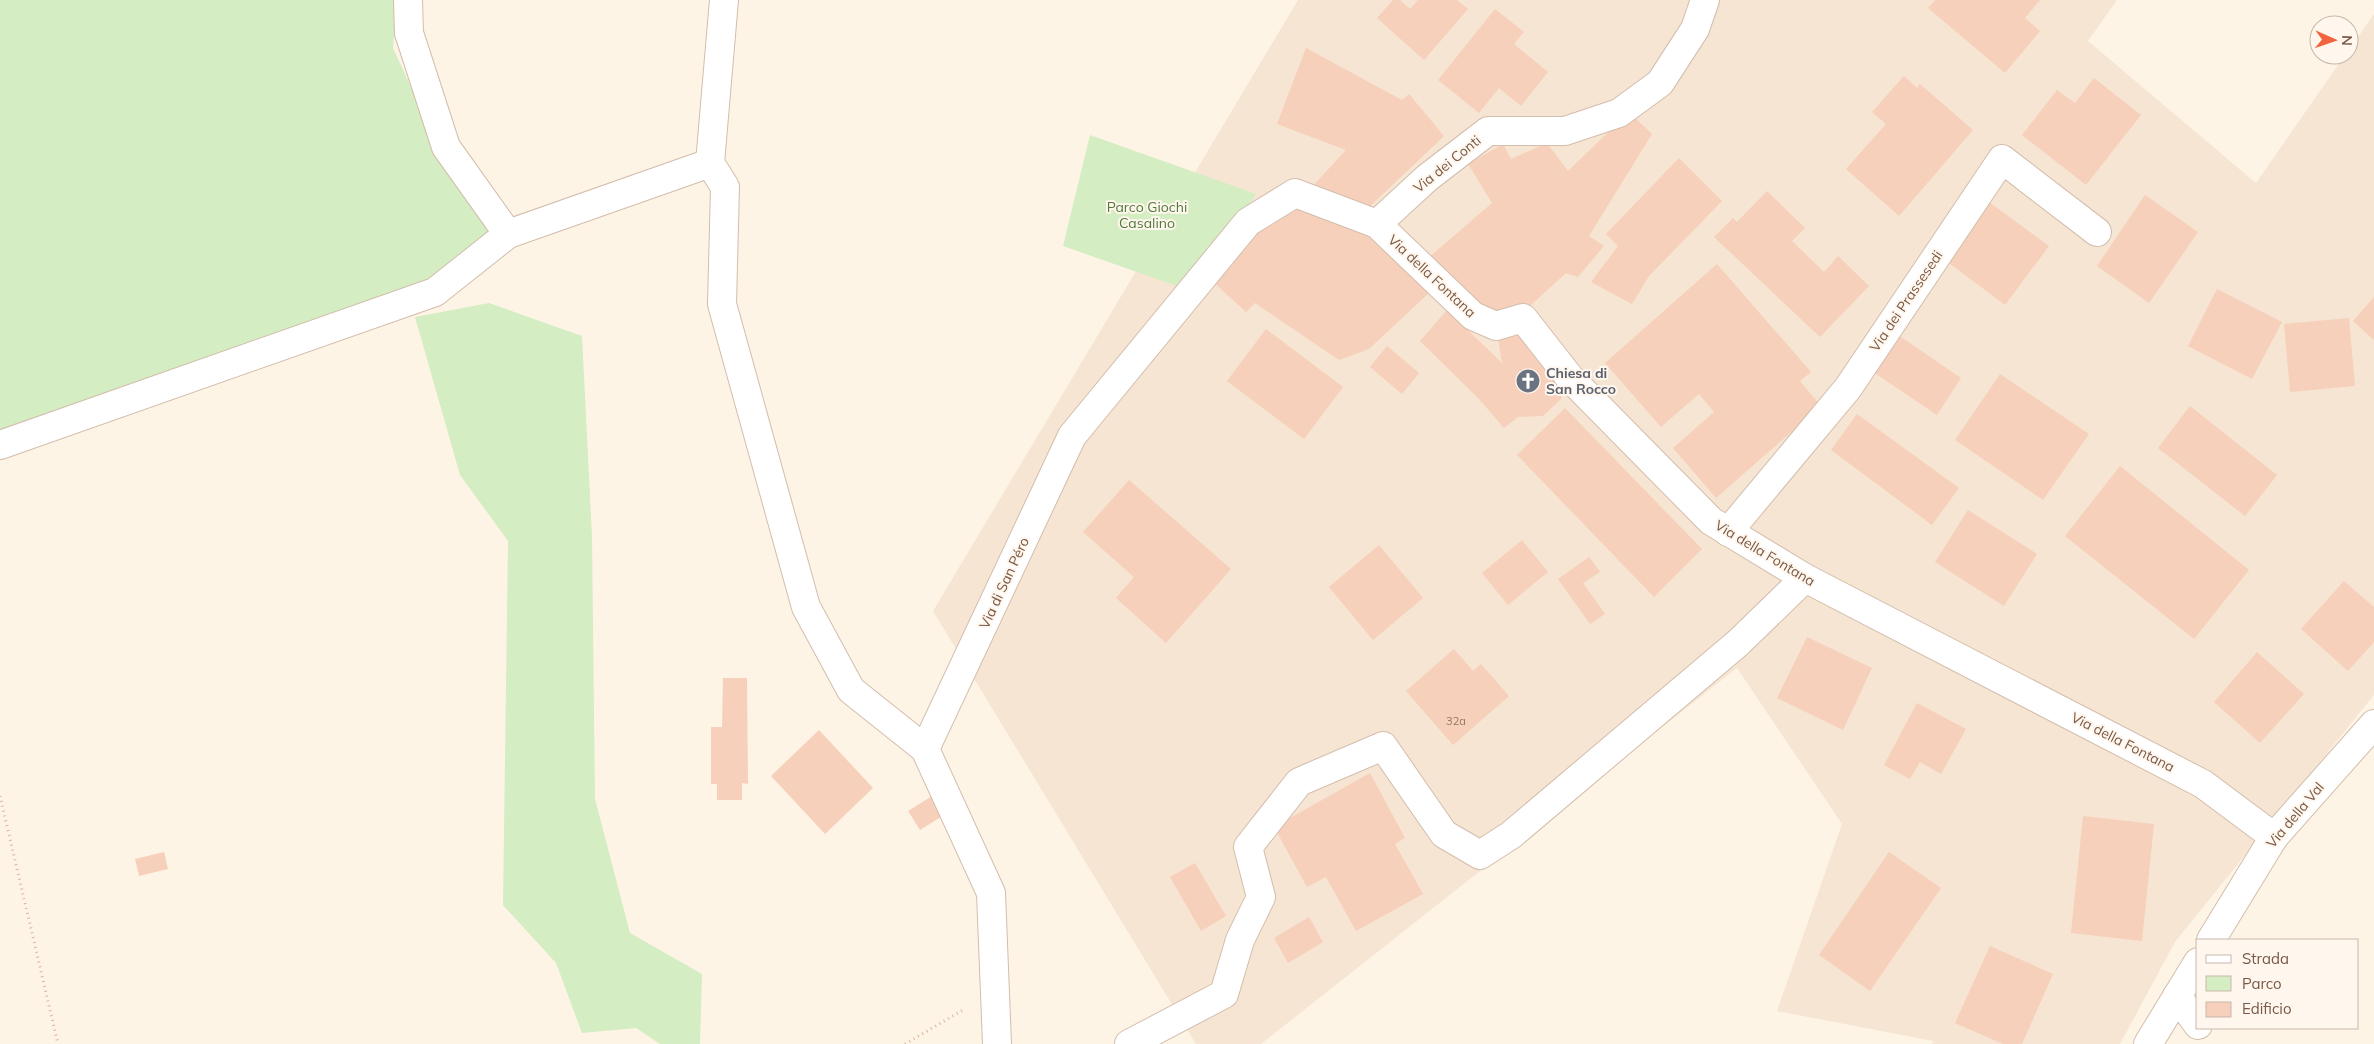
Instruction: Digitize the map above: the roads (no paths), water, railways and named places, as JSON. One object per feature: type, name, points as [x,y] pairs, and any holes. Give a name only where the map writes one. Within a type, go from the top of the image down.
[{"type":"street","points":[[408,0],[409,33],[446,146],[508,234]]},
{"type":"street","points":[[724,0],[710,163],[725,186],[722,304],[806,607],[852,690],[925,749],[991,893],[994,992],[998,1044]]},
{"type":"street","name":"Via dei Conti","points":[[1377,224],[1427,178],[1488,131],[1565,131],[1619,113],[1660,83],[1695,29],[1706,0]]},
{"type":"street","name":"Via dei Prassesedi","points":[[1728,532],[1848,388],[2002,159],[2097,232]]},
{"type":"street","points":[[0,445],[435,292],[508,234],[710,163]]},
{"type":"street","name":"Via della Fontana","points":[[1294,193],[1377,224],[1473,316],[1496,326],[1523,318],[1570,378],[1711,521],[1805,578],[2203,784],[2274,836]]},
{"type":"street","name":"Via di San Péro","points":[[925,749],[1072,436],[1248,222],[1294,193]]},
{"type":"street","points":[[1128,1044],[1224,994],[1240,940],[1261,897],[1248,847],[1299,782],[1383,746],[1444,834],[1480,855],[1511,835],[1738,643],[1805,578]]},
{"type":"street","name":"Via della Val","points":[[2212,939],[2274,836],[2374,724]]},
{"type":"street","points":[[2148,1044],[2196,965]]},
{"type":"street","points":[[2177,996],[2196,1022]]},
{"type":"street","points":[[2201,1029],[2211,1044]]},
{"type":"place","name":"Chiesa di San Rocco","points":[[1528,381]]},
{"type":"park label","name":"Parco Giochi Casalino","points":[[1147,216]]}]
